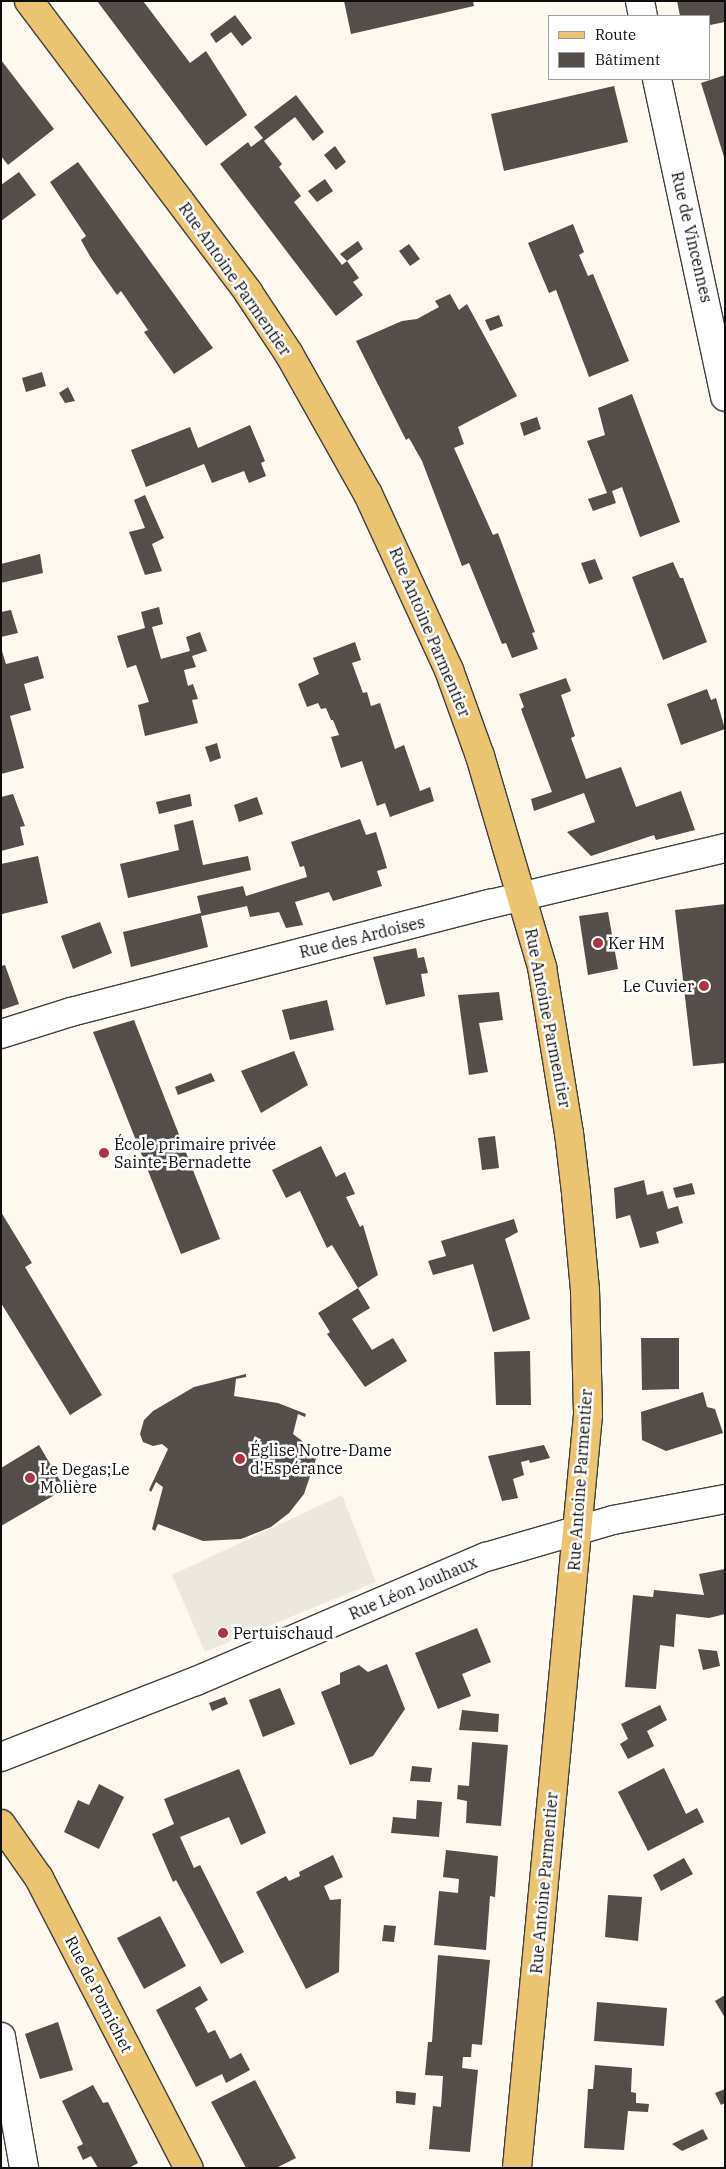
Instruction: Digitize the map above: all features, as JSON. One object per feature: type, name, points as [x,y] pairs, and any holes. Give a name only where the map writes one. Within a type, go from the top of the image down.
[{"type":"main road","name":"Rue Antoine Parmentier","points":[[29,1],[248,292],[330,423],[368,494],[449,670],[480,756],[523,896],[542,967],[569,1133],[585,1290],[588,1415],[517,2168]]},
{"type":"main road","name":"Rue de Pornichet","points":[[1,1824],[39,1878],[189,2168]]},
{"type":"street","points":[[640,1],[643,15]]},
{"type":"street","name":"Rue de Vincennes","points":[[657,80],[716,307],[725,397]]},
{"type":"street","name":"Rue des Ardoises","points":[[1,1034],[71,1012],[523,896],[725,848]]},
{"type":"street","name":"Rue Léon Jouhaux","points":[[1,1757],[208,1676],[475,1561],[578,1529],[725,1499]]},
{"type":"street","points":[[1,2037],[24,2168]]},
{"type":"shaded area","points":[[342,1495],[376,1582],[205,1652],[172,1575]]},
{"type":"building","points":[[97,1],[143,1],[190,63],[206,51],[247,115],[206,146]]},
{"type":"building","points":[[344,1],[473,1],[474,6],[351,34]]},
{"type":"building","points":[[677,1],[725,1],[725,22],[711,25],[711,15],[680,15]]},
{"type":"building","points":[[235,15],[252,38],[242,46],[231,32],[216,43],[210,34]]},
{"type":"building","points":[[1,60],[54,129],[8,165],[1,156]]},
{"type":"building","points":[[725,75],[725,169],[724,157],[701,83]]},
{"type":"building","points":[[614,86],[628,142],[504,171],[491,114]]},
{"type":"building","points":[[296,95],[324,132],[313,141],[295,117],[264,141],[282,164],[279,167],[301,196],[294,202],[342,265],[347,261],[359,278],[353,282],[363,295],[336,316],[220,164],[248,142],[251,147],[263,138],[254,127]]},
{"type":"building","points":[[335,146],[346,162],[336,170],[324,155]]},
{"type":"building","points":[[78,162],[213,348],[174,374],[144,332],[148,330],[121,291],[117,295],[91,258],[81,240],[86,236],[50,182]]},
{"type":"building","points":[[19,172],[36,195],[1,221],[1,185]]},
{"type":"building","points":[[325,179],[333,191],[317,202],[308,191]]},
{"type":"building","points":[[573,224],[584,252],[579,255],[588,276],[593,274],[629,361],[589,377],[556,290],[549,293],[528,243]]},
{"type":"building","points":[[358,241],[363,249],[347,261],[340,254]]},
{"type":"building","points":[[409,244],[420,259],[410,266],[399,251]]},
{"type":"building","points":[[450,294],[459,310],[467,304],[517,396],[458,427],[464,444],[454,448],[493,535],[498,533],[535,632],[532,633],[538,649],[512,658],[506,643],[502,644],[469,563],[462,566],[422,461],[409,438],[406,440],[356,341],[402,321],[417,319],[439,307],[435,301]]},
{"type":"building","points":[[499,315],[503,326],[490,331],[485,320]]},
{"type":"building","points":[[42,372],[46,386],[26,392],[22,378]]},
{"type":"building","points":[[68,387],[75,401],[65,403],[59,393]]},
{"type":"building","points":[[632,394],[680,522],[640,537],[622,487],[612,491],[616,503],[593,511],[588,499],[607,493],[587,441],[605,435],[598,408]]},
{"type":"building","points":[[537,417],[541,429],[524,436],[520,423]]},
{"type":"building","points":[[250,425],[265,461],[261,463],[266,476],[249,483],[244,471],[212,483],[204,464],[146,487],[131,450],[190,427],[198,448]]},
{"type":"building","points":[[145,495],[164,538],[152,544],[162,571],[145,575],[129,532],[145,528],[134,500]]},
{"type":"building","points":[[40,554],[43,573],[1,583],[1,564]]},
{"type":"building","points":[[595,559],[603,579],[589,584],[581,563]]},
{"type":"building","points":[[673,562],[680,578],[683,578],[707,642],[663,660],[632,577]]},
{"type":"building","points":[[159,607],[163,624],[152,627],[161,659],[190,651],[186,637],[200,632],[207,651],[192,656],[196,667],[184,670],[188,686],[193,684],[198,699],[192,700],[198,723],[145,736],[138,705],[149,702],[136,665],[127,668],[117,636],[145,628],[141,612]]},
{"type":"building","points":[[11,610],[18,633],[1,637],[1,612]]},
{"type":"building","points":[[355,642],[361,660],[352,663],[363,693],[367,692],[371,706],[380,703],[395,749],[404,745],[420,791],[430,787],[434,801],[390,817],[385,803],[377,806],[362,761],[341,768],[331,737],[339,735],[333,720],[331,720],[326,708],[321,709],[318,703],[307,707],[298,684],[319,674],[313,658]]},
{"type":"building","points":[[1,648],[6,664],[38,656],[44,678],[24,684],[31,710],[10,716],[24,768],[1,774]]},
{"type":"building","points":[[566,678],[571,691],[561,695],[575,736],[571,738],[586,779],[621,767],[636,807],[681,791],[695,830],[656,840],[654,835],[591,856],[567,832],[595,822],[584,793],[534,811],[531,799],[552,792],[521,709],[524,707],[519,694]]},
{"type":"building","points":[[707,689],[711,700],[716,698],[725,729],[681,745],[667,704]]},
{"type":"building","points":[[217,743],[221,758],[210,762],[205,747]]},
{"type":"building","points":[[13,794],[25,826],[20,827],[24,845],[1,851],[1,797]]},
{"type":"building","points":[[190,794],[192,806],[159,814],[156,802]]},
{"type":"building","points":[[257,797],[263,814],[239,822],[234,805]]},
{"type":"building","points":[[360,819],[366,835],[376,832],[387,868],[377,871],[382,886],[333,901],[329,892],[295,902],[303,925],[286,928],[279,912],[250,917],[247,906],[201,916],[208,947],[131,967],[123,932],[201,913],[197,896],[243,886],[246,896],[307,877],[304,866],[300,867],[291,842]]},
{"type":"building","points":[[193,820],[203,865],[248,856],[251,870],[128,898],[120,864],[179,850],[174,825]]},
{"type":"building","points":[[38,856],[48,903],[2,914],[1,864]]},
{"type":"building","name":"Le Cuvier","points":[[725,904],[725,1063],[693,1066],[675,910]]},
{"type":"building","name":"Ker HM","points":[[608,912],[618,969],[588,975],[579,916]]},
{"type":"building","points":[[100,922],[112,953],[73,969],[61,936]]},
{"type":"building","points":[[416,948],[418,958],[424,957],[428,973],[421,974],[425,996],[386,1005],[373,957]]},
{"type":"building","points":[[5,965],[19,1004],[1,1010],[1,966]]},
{"type":"building","points":[[499,992],[503,1020],[479,1023],[488,1072],[469,1075],[458,995]]},
{"type":"building","points":[[327,1000],[334,1030],[290,1040],[282,1010]]},
{"type":"building","points":[[134,1020],[220,1239],[181,1254],[93,1032]]},
{"type":"building","points":[[294,1051],[308,1085],[261,1113],[241,1071]]},
{"type":"building","points":[[211,1073],[215,1081],[178,1095],[175,1087]]},
{"type":"building","points":[[495,1136],[499,1168],[482,1170],[478,1138]]},
{"type":"building","points":[[321,1146],[336,1177],[345,1172],[355,1194],[346,1197],[360,1227],[363,1225],[378,1275],[358,1288],[332,1245],[327,1248],[300,1191],[286,1198],[272,1170]]},
{"type":"building","points":[[644,1180],[647,1195],[663,1191],[668,1209],[678,1206],[683,1223],[656,1232],[659,1243],[640,1248],[630,1215],[616,1219],[614,1188]]},
{"type":"building","points":[[692,1183],[695,1194],[676,1198],[673,1188]]},
{"type":"building","points":[[1,1212],[32,1263],[25,1267],[102,1395],[70,1415],[1,1303]]},
{"type":"building","points":[[514,1219],[518,1232],[505,1239],[530,1319],[493,1332],[473,1264],[433,1275],[428,1261],[446,1256],[441,1241]]},
{"type":"building","points":[[358,1288],[370,1308],[352,1319],[372,1350],[393,1338],[407,1361],[365,1387],[327,1334],[330,1332],[318,1313]]},
{"type":"building","points":[[641,1338],[679,1338],[679,1389],[642,1390]]},
{"type":"building","points":[[530,1351],[531,1405],[496,1405],[494,1352]]},
{"type":"building","name":"Église Notre-Dame d'Espérance","points":[[246,1374],[246,1377],[236,1379],[234,1396],[278,1403],[306,1414],[305,1417],[298,1414],[293,1434],[318,1453],[304,1494],[289,1513],[271,1527],[241,1539],[203,1541],[158,1524],[155,1531],[152,1529],[163,1487],[156,1482],[151,1492],[149,1490],[168,1449],[162,1444],[153,1446],[143,1442],[140,1434],[144,1420],[153,1411],[194,1387]]},
{"type":"building","points":[[703,1392],[707,1407],[715,1409],[723,1433],[666,1451],[642,1440],[641,1412]]},
{"type":"building","name":"Le Degas;Le Molière","points":[[39,1445],[65,1489],[1,1526],[1,1468]]},
{"type":"building","points":[[544,1445],[550,1458],[530,1463],[529,1460],[521,1462],[524,1475],[513,1479],[518,1498],[502,1501],[488,1456]]},
{"type":"building","points":[[725,1569],[725,1614],[709,1618],[676,1614],[674,1647],[660,1645],[656,1689],[625,1687],[633,1595],[653,1597],[654,1590],[704,1595],[699,1574]]},
{"type":"building","points":[[477,1628],[491,1662],[462,1674],[471,1696],[438,1709],[415,1653]]},
{"type":"building","points":[[698,1649],[717,1651],[720,1666],[703,1670]]},
{"type":"building","points":[[387,1664],[405,1709],[373,1756],[350,1765],[321,1692],[340,1684],[340,1673],[359,1665],[368,1672]]},
{"type":"building","points":[[280,1688],[295,1724],[263,1737],[249,1700]]},
{"type":"building","points":[[225,1697],[228,1704],[212,1711],[209,1703]]},
{"type":"building","points":[[660,1705],[667,1720],[647,1731],[654,1746],[628,1759],[620,1744],[628,1739],[621,1724]]},
{"type":"building","points":[[462,1710],[499,1714],[498,1732],[459,1730]]},
{"type":"building","points":[[472,1742],[508,1745],[501,1826],[466,1823],[467,1801],[457,1799],[458,1785],[469,1786]]},
{"type":"building","points":[[412,1766],[432,1768],[430,1782],[410,1781]]},
{"type":"building","points":[[664,1768],[686,1814],[697,1808],[704,1822],[648,1851],[618,1792]]},
{"type":"building","points":[[239,1769],[266,1833],[241,1845],[229,1817],[180,1837],[194,1868],[200,1865],[244,1952],[221,1964],[176,1880],[173,1882],[152,1834],[174,1824],[164,1799]]},
{"type":"building","points":[[99,1784],[124,1797],[99,1849],[64,1832],[78,1800],[89,1805]]},
{"type":"building","points":[[417,1800],[442,1802],[439,1837],[391,1833],[393,1817],[416,1819]]},
{"type":"building","points":[[446,1850],[498,1856],[495,1897],[490,1896],[486,1950],[434,1945],[439,1891],[458,1893],[459,1879],[443,1877]]},
{"type":"building","points":[[333,1855],[343,1877],[324,1886],[330,1900],[341,1899],[339,1972],[306,1989],[256,1892],[286,1876],[289,1881],[300,1876],[299,1872]]},
{"type":"building","points":[[684,1858],[693,1874],[661,1891],[653,1875]]},
{"type":"building","points":[[608,1895],[642,1897],[638,1941],[605,1937]]},
{"type":"building","points":[[160,1916],[186,1966],[144,1989],[117,1938]]},
{"type":"building","points":[[384,1925],[396,1926],[394,1942],[382,1941]]},
{"type":"building","points":[[438,1955],[490,1960],[482,2045],[472,2044],[471,2057],[463,2057],[462,2068],[478,2070],[470,2152],[429,2149],[433,2106],[441,2107],[443,2076],[425,2075],[428,2042],[432,2042]]},
{"type":"building","points":[[200,1986],[208,2000],[195,2008],[208,2033],[215,2030],[230,2059],[241,2053],[250,2070],[226,2083],[222,2074],[196,2087],[156,2010]]},
{"type":"building","points":[[725,1995],[725,2018],[715,2001]]},
{"type":"building","points":[[597,2002],[667,2008],[664,2046],[594,2041]]},
{"type":"building","points":[[58,2022],[73,2070],[40,2079],[25,2034]]},
{"type":"building","points":[[595,2065],[632,2068],[631,2092],[636,2093],[636,2103],[649,2104],[648,2112],[628,2111],[624,2150],[584,2148],[588,2089],[593,2089]]},
{"type":"building","points":[[255,2080],[296,2158],[276,2168],[246,2168],[211,2102]]},
{"type":"building","points":[[93,2085],[103,2103],[108,2102],[138,2163],[129,2168],[98,2168],[91,2156],[83,2160],[77,2147],[83,2144],[62,2101]]},
{"type":"building","points":[[725,2089],[725,2103],[721,2105],[715,2093]]},
{"type":"building","points":[[396,2091],[416,2093],[415,2105],[396,2103]]},
{"type":"building","points":[[703,2129],[708,2139],[682,2151],[672,2144]]},
{"type":"place","name":"Ker HM","points":[[598,943]]},
{"type":"place","name":"Le Cuvier","points":[[704,986]]},
{"type":"place","name":"École primaire privée Sainte-Bernadette","points":[[104,1153]]},
{"type":"place","name":"Église Notre-Dame d'Espérance","points":[[240,1459]]},
{"type":"place","name":"Le Degas;Le Molière","points":[[30,1478]]},
{"type":"place","name":"Pertuischaud","points":[[223,1633]]}]
